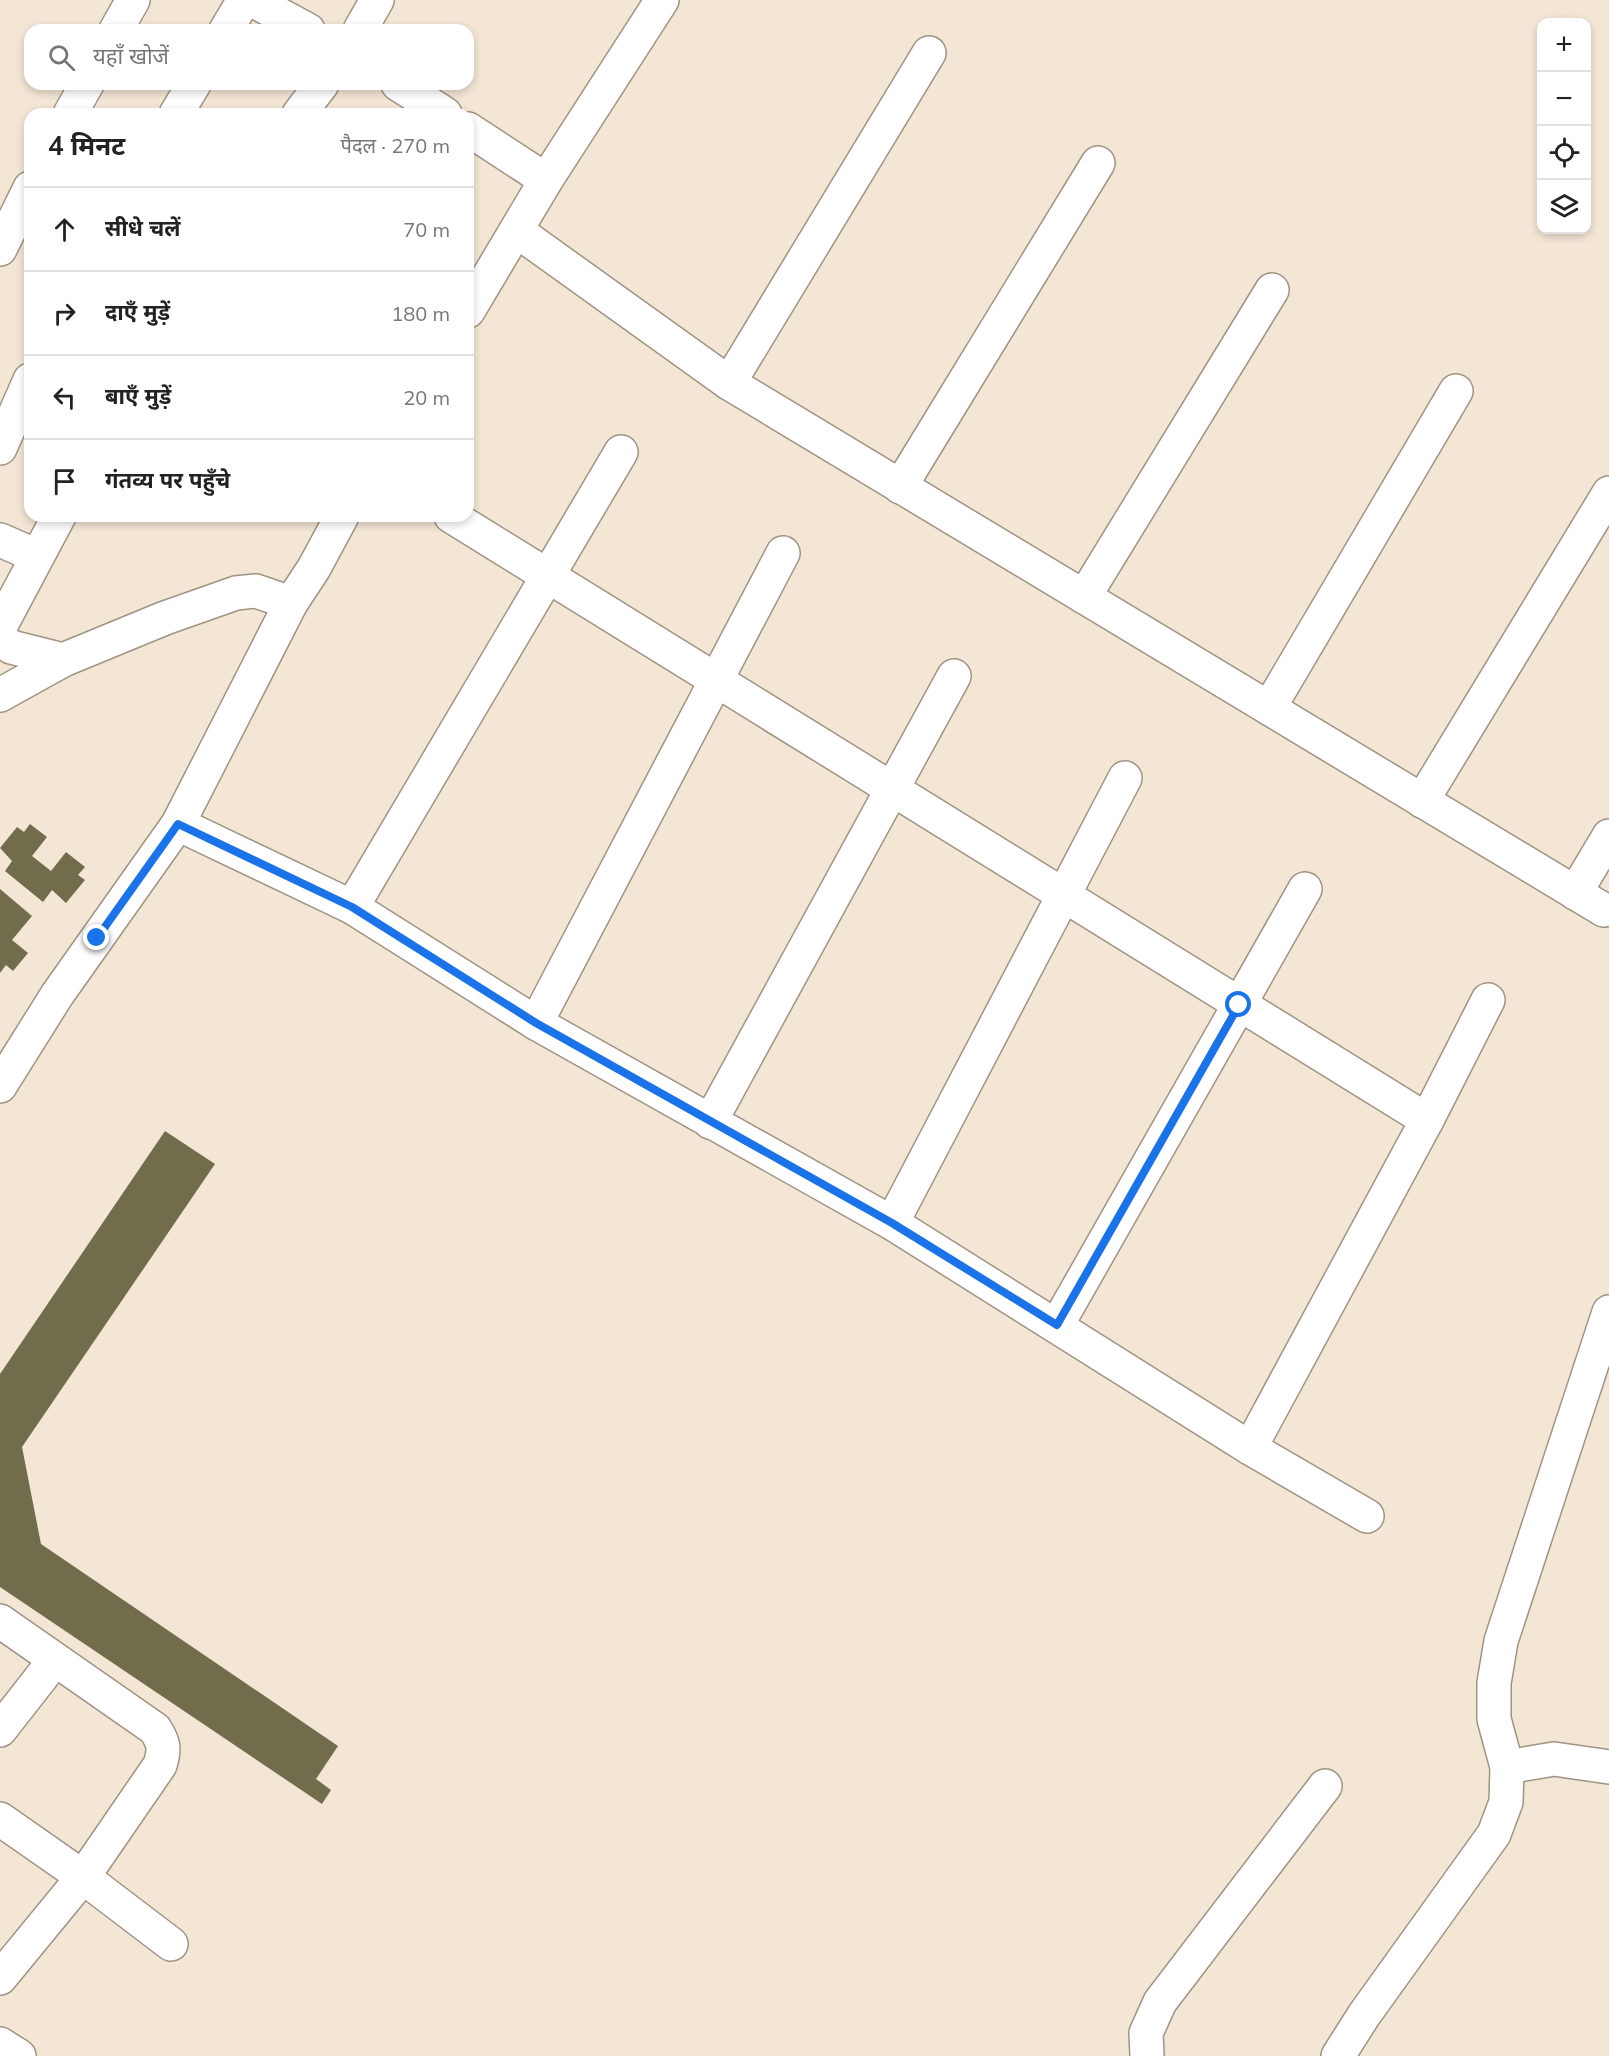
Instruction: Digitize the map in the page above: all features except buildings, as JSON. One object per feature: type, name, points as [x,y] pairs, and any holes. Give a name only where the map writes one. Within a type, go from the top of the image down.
[{"type":"street","points":[[119,24],[133,0]]},
{"type":"street","points":[[230,24],[244,0]]},
{"type":"street","points":[[252,0],[297,24]]},
{"type":"street","points":[[363,24],[377,0]]},
{"type":"street","points":[[474,301],[651,4]]},
{"type":"street","points":[[729,383],[929,53]]},
{"type":"street","points":[[73,108],[84,90]]},
{"type":"street","points":[[180,108],[190,90]]},
{"type":"street","points":[[304,108],[317,90]]},
{"type":"street","points":[[407,90],[436,108]]},
{"type":"street","points":[[474,133],[546,180]]},
{"type":"street","points":[[900,487],[1098,163]]},
{"type":"street","points":[[0,249],[24,200]]},
{"type":"street","points":[[517,231],[729,383],[1604,910]]},
{"type":"street","points":[[1084,597],[1272,290]]},
{"type":"street","points":[[1269,708],[1456,391]]},
{"type":"street","points":[[0,448],[24,394]]},
{"type":"street","points":[[352,907],[621,452]]},
{"type":"street","points":[[1422,801],[1609,493]]},
{"type":"street","points":[[0,627],[56,522]]},
{"type":"street","points":[[0,1086],[57,995],[178,824],[291,603],[314,568],[336,522]]},
{"type":"street","points":[[461,522],[716,682],[1427,1120]]},
{"type":"street","points":[[0,540],[37,556]]},
{"type":"street","points":[[536,1023],[783,553]]},
{"type":"street","points":[[0,695],[63,660],[165,618],[236,593],[256,591],[291,603]]},
{"type":"street","points":[[0,638],[11,647],[63,660]]},
{"type":"street","points":[[710,1122],[954,676]]},
{"type":"street","points":[[892,1223],[1125,778]]},
{"type":"street","points":[[178,824],[352,907],[536,1023],[892,1223],[1250,1448],[1367,1516]]},
{"type":"street","points":[[1575,893],[1609,836]]},
{"type":"street","points":[[1057,1325],[1305,889]]},
{"type":"street","points":[[1250,1448],[1427,1120],[1488,1000]]},
{"type":"street","points":[[1338,2056],[1364,2015],[1494,1834],[1506,1802],[1508,1767],[1494,1719],[1494,1683],[1501,1641],[1609,1312]]},
{"type":"street","points":[[0,1621],[54,1661],[155,1729],[163,1741],[165,1751],[160,1765],[83,1877],[0,1978]]},
{"type":"street","points":[[0,1730],[54,1661]]},
{"type":"street","points":[[1508,1767],[1554,1759],[1609,1767]]},
{"type":"street","points":[[1147,2056],[1146,2033],[1160,2002],[1325,1786]]},
{"type":"street","points":[[0,1820],[83,1877],[171,1944]]},
{"type":"street","points":[[0,2044],[19,2056]]},
{"type":"route","points":[[97,938],[178,824],[352,907],[536,1023],[892,1223],[1057,1325],[1239,1005]]}]
